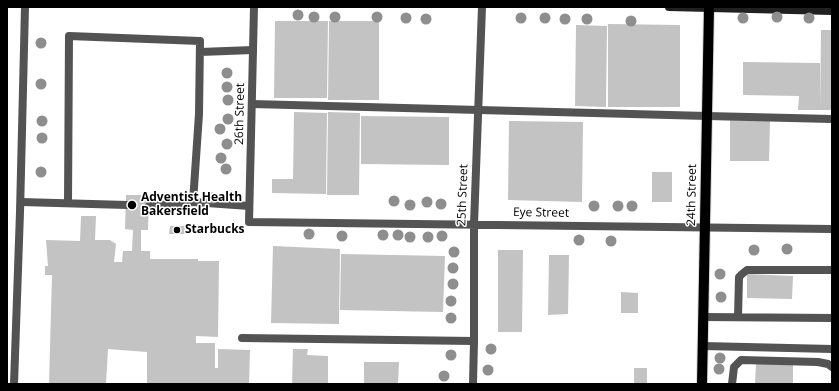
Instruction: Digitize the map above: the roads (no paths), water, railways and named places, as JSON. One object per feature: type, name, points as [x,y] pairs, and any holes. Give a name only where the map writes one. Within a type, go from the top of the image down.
[{"type":"main road","points":[[669,7],[832,11]]},
{"type":"main road","name":"24th Street","points":[[702,384],[709,7]]},
{"type":"street","points":[[14,384],[25,7]]},
{"type":"street","name":"26th Street","points":[[249,222],[254,7]]},
{"type":"street","name":"25th Street","points":[[473,384],[474,224],[482,7]]},
{"type":"street","points":[[68,203],[69,36],[200,41],[199,114],[193,202]]},
{"type":"street","points":[[200,52],[253,50]]},
{"type":"street","points":[[252,104],[832,119]]},
{"type":"street","points":[[20,202],[127,205]]},
{"type":"street","points":[[149,206],[193,202],[249,206]]},
{"type":"street","name":"Eye Street","points":[[249,222],[832,229]]},
{"type":"street","points":[[738,318],[739,277],[747,270],[832,270]]},
{"type":"street","points":[[703,317],[832,318]]},
{"type":"street","points":[[242,338],[474,341]]},
{"type":"street","points":[[703,346],[832,349]]},
{"type":"street","points":[[732,384],[734,367],[741,360],[818,362],[828,364],[832,367]]},
{"type":"place","name":"Adventist Health Bakersfield","points":[[132,205]]},
{"type":"place","name":"Starbucks","points":[[177,230]]}]
